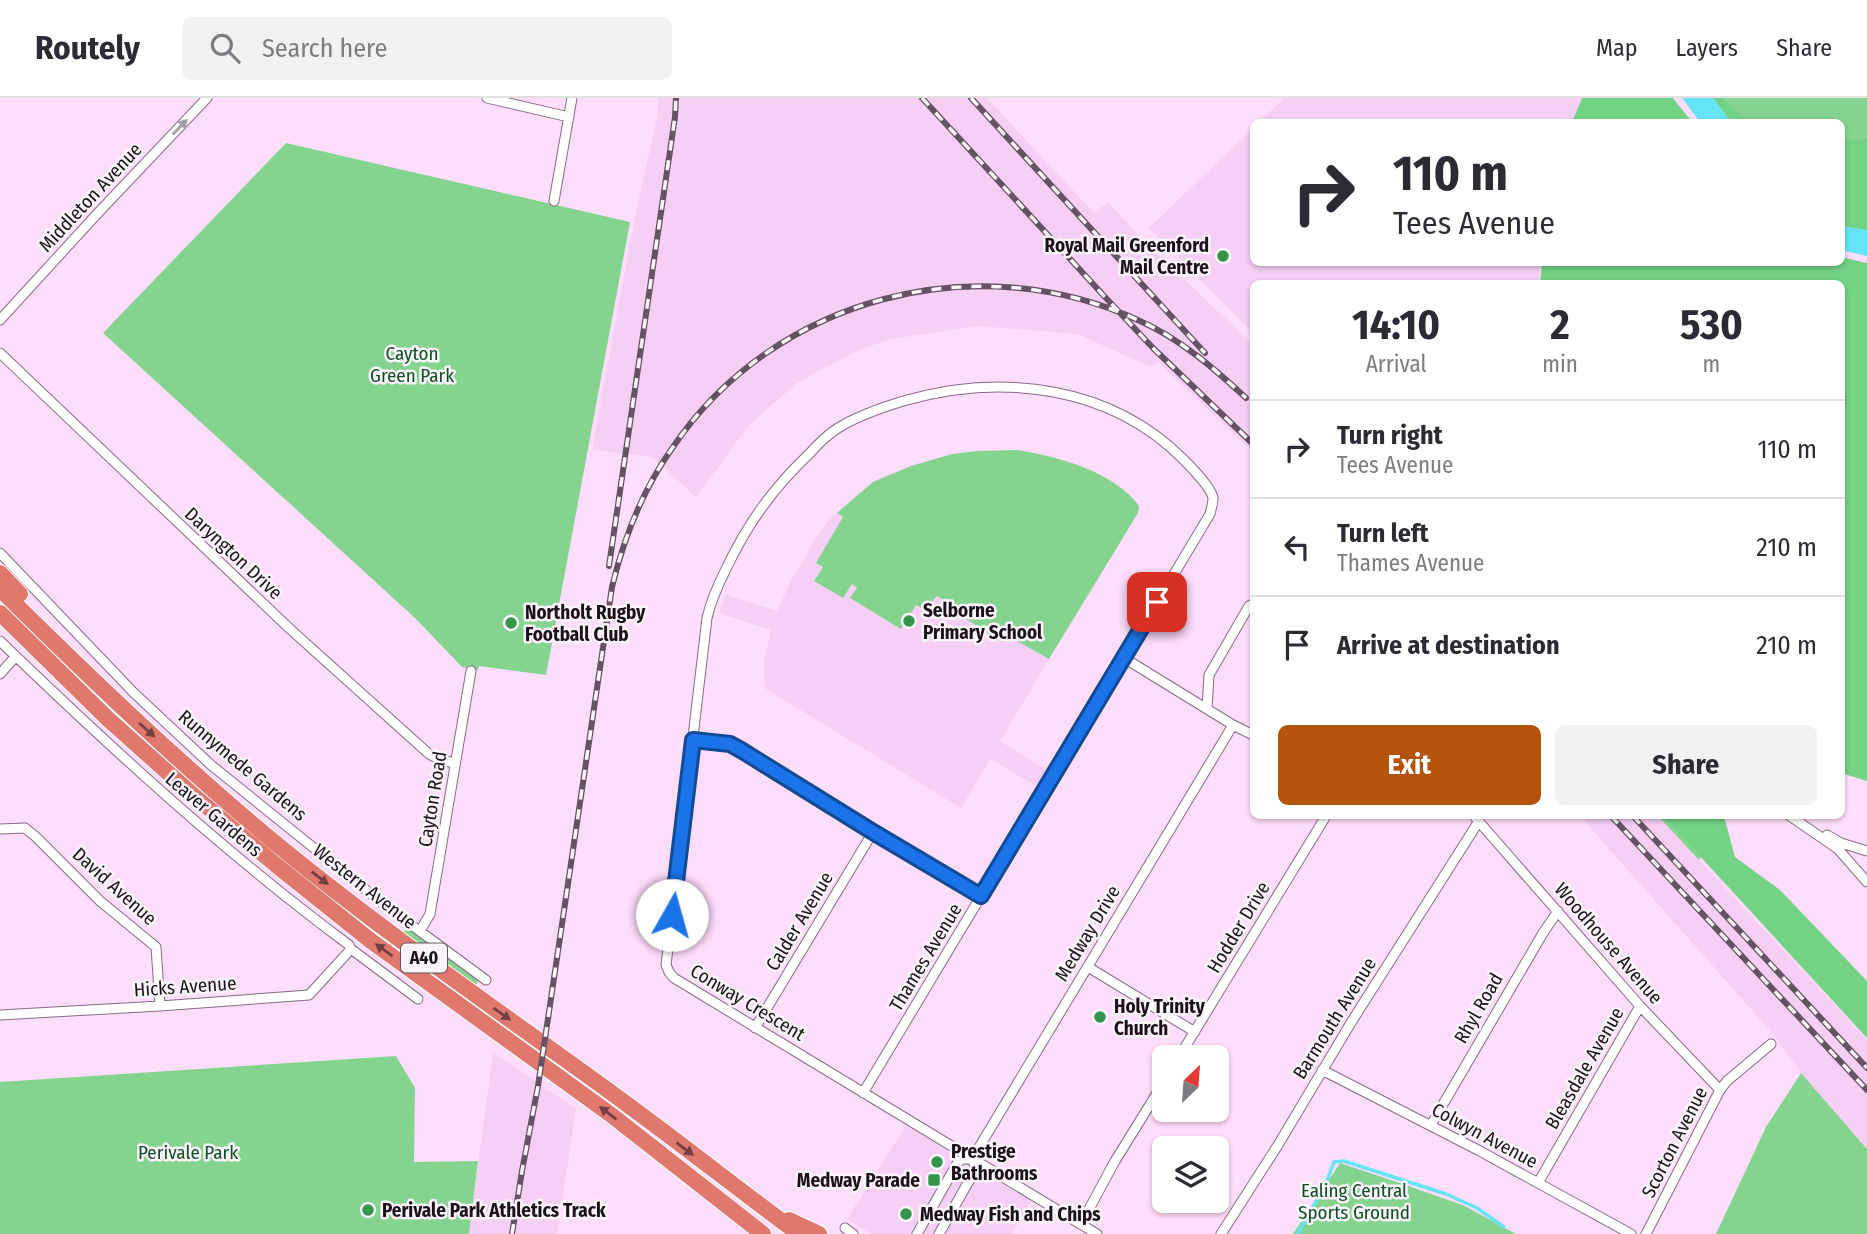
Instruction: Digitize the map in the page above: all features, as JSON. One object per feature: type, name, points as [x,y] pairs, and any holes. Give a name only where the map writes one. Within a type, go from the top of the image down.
[{"type":"highway","name":"A40","points":[[0,573],[48,623],[96,684]]},
{"type":"highway","name":"Western Avenue","points":[[0,589],[96,684],[205,783],[326,883],[799,1234]]},
{"type":"highway","name":"A40","points":[[0,613],[108,719]]},
{"type":"highway","name":"A40","points":[[0,628],[70,693],[108,719]]},
{"type":"highway","name":"Western Avenue","points":[[108,719],[193,795],[371,941],[610,1114],[761,1233]]},
{"type":"highway","name":"A40","points":[[768,1211],[819,1234]]},
{"type":"street","name":"Middleton Avenue","points":[[0,320],[207,98]]},
{"type":"street","points":[[487,98],[569,117]]},
{"type":"street","points":[[554,201],[572,98]]},
{"type":"street","name":"Daryngton Drive","points":[[0,353],[290,629],[429,754],[455,763]]},
{"type":"street","name":"Conway Crescent","points":[[972,1158],[755,1028],[668,972],[666,965],[701,663],[711,601],[734,552],[770,494],[793,468],[837,429],[891,405],[952,390],[1012,386],[1065,394],[1122,416],[1157,436],[1191,467],[1213,495],[1210,514]]},
{"type":"street","name":"Thames Avenue","points":[[863,1093],[1210,514]]},
{"type":"street","name":"Runnymede Gardens","points":[[0,553],[134,693],[211,765],[387,907],[486,980]]},
{"type":"street","points":[[1207,709],[1209,675],[1250,606]]},
{"type":"street","name":"Leaver Gardens","points":[[0,641],[152,784],[240,860],[418,999]]},
{"type":"street","points":[[0,674],[16,656]]},
{"type":"street","points":[[1124,657],[1250,734]]},
{"type":"street","name":"Cayton Road","points":[[420,931],[430,914],[471,671]]},
{"type":"street","name":"Medway Drive","points":[[972,1158],[1233,725]]},
{"type":"street","points":[[693,740],[730,744],[981,896]]},
{"type":"street","name":"Hodder Drive","points":[[1187,1045],[1324,819]]},
{"type":"street","name":"Barmouth Avenue","points":[[1221,1234],[1476,819]]},
{"type":"street","name":"Woodhouse Avenue","points":[[1478,819],[1640,1006],[1720,1090]]},
{"type":"street","points":[[1794,819],[1838,849],[1867,881]]},
{"type":"street","points":[[1796,819],[1841,843],[1867,851]]},
{"type":"street","name":"David Avenue","points":[[0,829],[25,828],[100,901],[156,947],[160,1006]]},
{"type":"street","name":"Calder Avenue","points":[[755,1028],[873,832]]},
{"type":"street","name":"Rhyl Road","points":[[1431,1125],[1558,911]]},
{"type":"street","name":"Hicks Avenue","points":[[0,1015],[309,995],[351,949]]},
{"type":"street","points":[[1088,967],[1195,1032]]},
{"type":"street","name":"Bleasdale Avenue","points":[[1538,1183],[1640,1006]]},
{"type":"street","name":"Scorton Avenue","points":[[1646,1234],[1720,1090],[1771,1044]]},
{"type":"street","name":"Colwyn Avenue","points":[[1322,1070],[1431,1125],[1630,1234]]},
{"type":"street","points":[[1081,1224],[1115,1161],[1152,1101]]},
{"type":"street","points":[[939,1234],[974,1172],[972,1158]]},
{"type":"street","points":[[917,1234],[958,1162],[972,1158],[1097,1234]]},
{"type":"shaded area","points":[[658,98],[987,98],[1094,213],[1108,202],[1139,236],[1250,342],[1250,449],[1158,362],[1150,367],[1078,334],[977,326],[891,339],[856,351],[797,383],[749,425],[696,497],[652,457],[592,450],[635,217],[657,118]]},
{"type":"shaded area","points":[[1284,98],[1582,98],[1573,119],[1262,119]]},
{"type":"shaded area","points":[[1250,131],[1250,266],[1541,266],[1538,280],[1250,280],[1250,330],[1149,228]]},
{"type":"shaded area","name":"Selborne Primary School","points":[[1000,450],[1034,453],[1080,465],[1121,489],[1138,504],[1139,509],[1000,741],[1046,770],[1036,786],[990,759],[961,808],[766,689],[764,661],[771,630],[719,613],[726,595],[777,611],[817,536],[831,518],[880,478],[952,454]]},
{"type":"shaded area","points":[[1583,819],[1661,819],[1867,1040],[1867,1149],[1801,1073],[1773,1034]]},
{"type":"shaded area","points":[[493,1052],[576,1109],[557,1234],[469,1234]]},
{"type":"shaded area","points":[[908,1122],[1033,1198],[1012,1234],[871,1234],[847,1219]]},
{"type":"green space","points":[[1582,98],[1673,98],[1690,119],[1573,119]]},
{"type":"green space","points":[[1713,98],[1867,98],[1867,230],[1845,227],[1845,119],[1729,119]]},
{"type":"green space","points":[[1713,98],[1721,98],[1746,119],[1729,119]]},
{"type":"green space","points":[[1867,139],[1867,230],[1845,227],[1845,141]]},
{"type":"green space","name":"Cayton Green Park","points":[[286,143],[630,222],[546,675],[479,666],[478,670],[462,667],[415,618],[103,333]]},
{"type":"green space","points":[[1845,258],[1867,263],[1867,781],[1845,774],[1845,280],[1540,280],[1542,266],[1845,266]]},
{"type":"green space","points":[[1017,450],[1067,461],[1100,475],[1129,494],[1139,506],[1138,513],[1049,659],[1007,635],[1002,642],[966,619],[968,615],[937,596],[925,610],[916,605],[901,629],[850,598],[857,588],[852,584],[843,598],[814,581],[823,567],[816,563],[843,517],[837,513],[873,482],[911,466],[952,454]]},
{"type":"green space","points":[[1661,819],[1720,819],[1699,860]]},
{"type":"green space","points":[[1666,819],[1725,819],[1735,857],[1780,890],[1867,981],[1867,1038]]},
{"type":"green space","points":[[407,928],[477,978],[476,985],[404,932]]},
{"type":"green space","name":"Perivale Park","points":[[396,1056],[415,1088],[414,1162],[478,1161],[469,1234],[0,1234],[0,1082]]},
{"type":"green space","points":[[1801,1073],[1867,1149],[1867,1234],[1716,1234],[1766,1127]]},
{"type":"green space","name":"Ealing Central Sports Ground","points":[[1340,1163],[1465,1206],[1516,1234],[1293,1234]]},
{"type":"water","points":[[1682,98],[1713,98],[1729,119],[1698,119]]},
{"type":"water","points":[[1845,227],[1867,230],[1867,256],[1845,251]]},
{"type":"waterway","points":[[1298,1234],[1326,1183],[1334,1162],[1344,1161],[1446,1194],[1477,1208],[1504,1227]]},
{"type":"railway","points":[[609,566],[676,98]]},
{"type":"railway","points":[[922,98],[1153,348],[1250,441]]},
{"type":"railway","points":[[971,98],[1205,353]]},
{"type":"railway","points":[[512,1234],[538,1086],[612,587],[622,550],[652,480],[673,447],[716,395],[766,353],[822,321],[883,299],[947,288],[1012,288],[1077,298],[1140,321],[1169,336],[1196,355],[1246,398]]},
{"type":"railway","points":[[1614,819],[1867,1090]]},
{"type":"railway","points":[[1636,819],[1867,1068]]},
{"type":"place","name":"Royal Mail Greenford Mail Centre","points":[[1223,256]]},
{"type":"place","name":"Selborne Primary School","points":[[909,621]]},
{"type":"place","name":"Northolt Rugby Football Club","points":[[511,623]]},
{"type":"place","name":"Holy Trinity Church","points":[[1100,1017]]},
{"type":"place","name":"Prestige Bathrooms","points":[[937,1162]]},
{"type":"place","name":"Medway Parade","points":[[934,1180]]},
{"type":"place","name":"Perivale Park Athletics Track","points":[[368,1210]]},
{"type":"place","name":"Medway Fish and Chips","points":[[906,1214]]},
{"type":"route","points":[[672,915],[693,740],[730,744],[981,896],[1157,602]]}]
